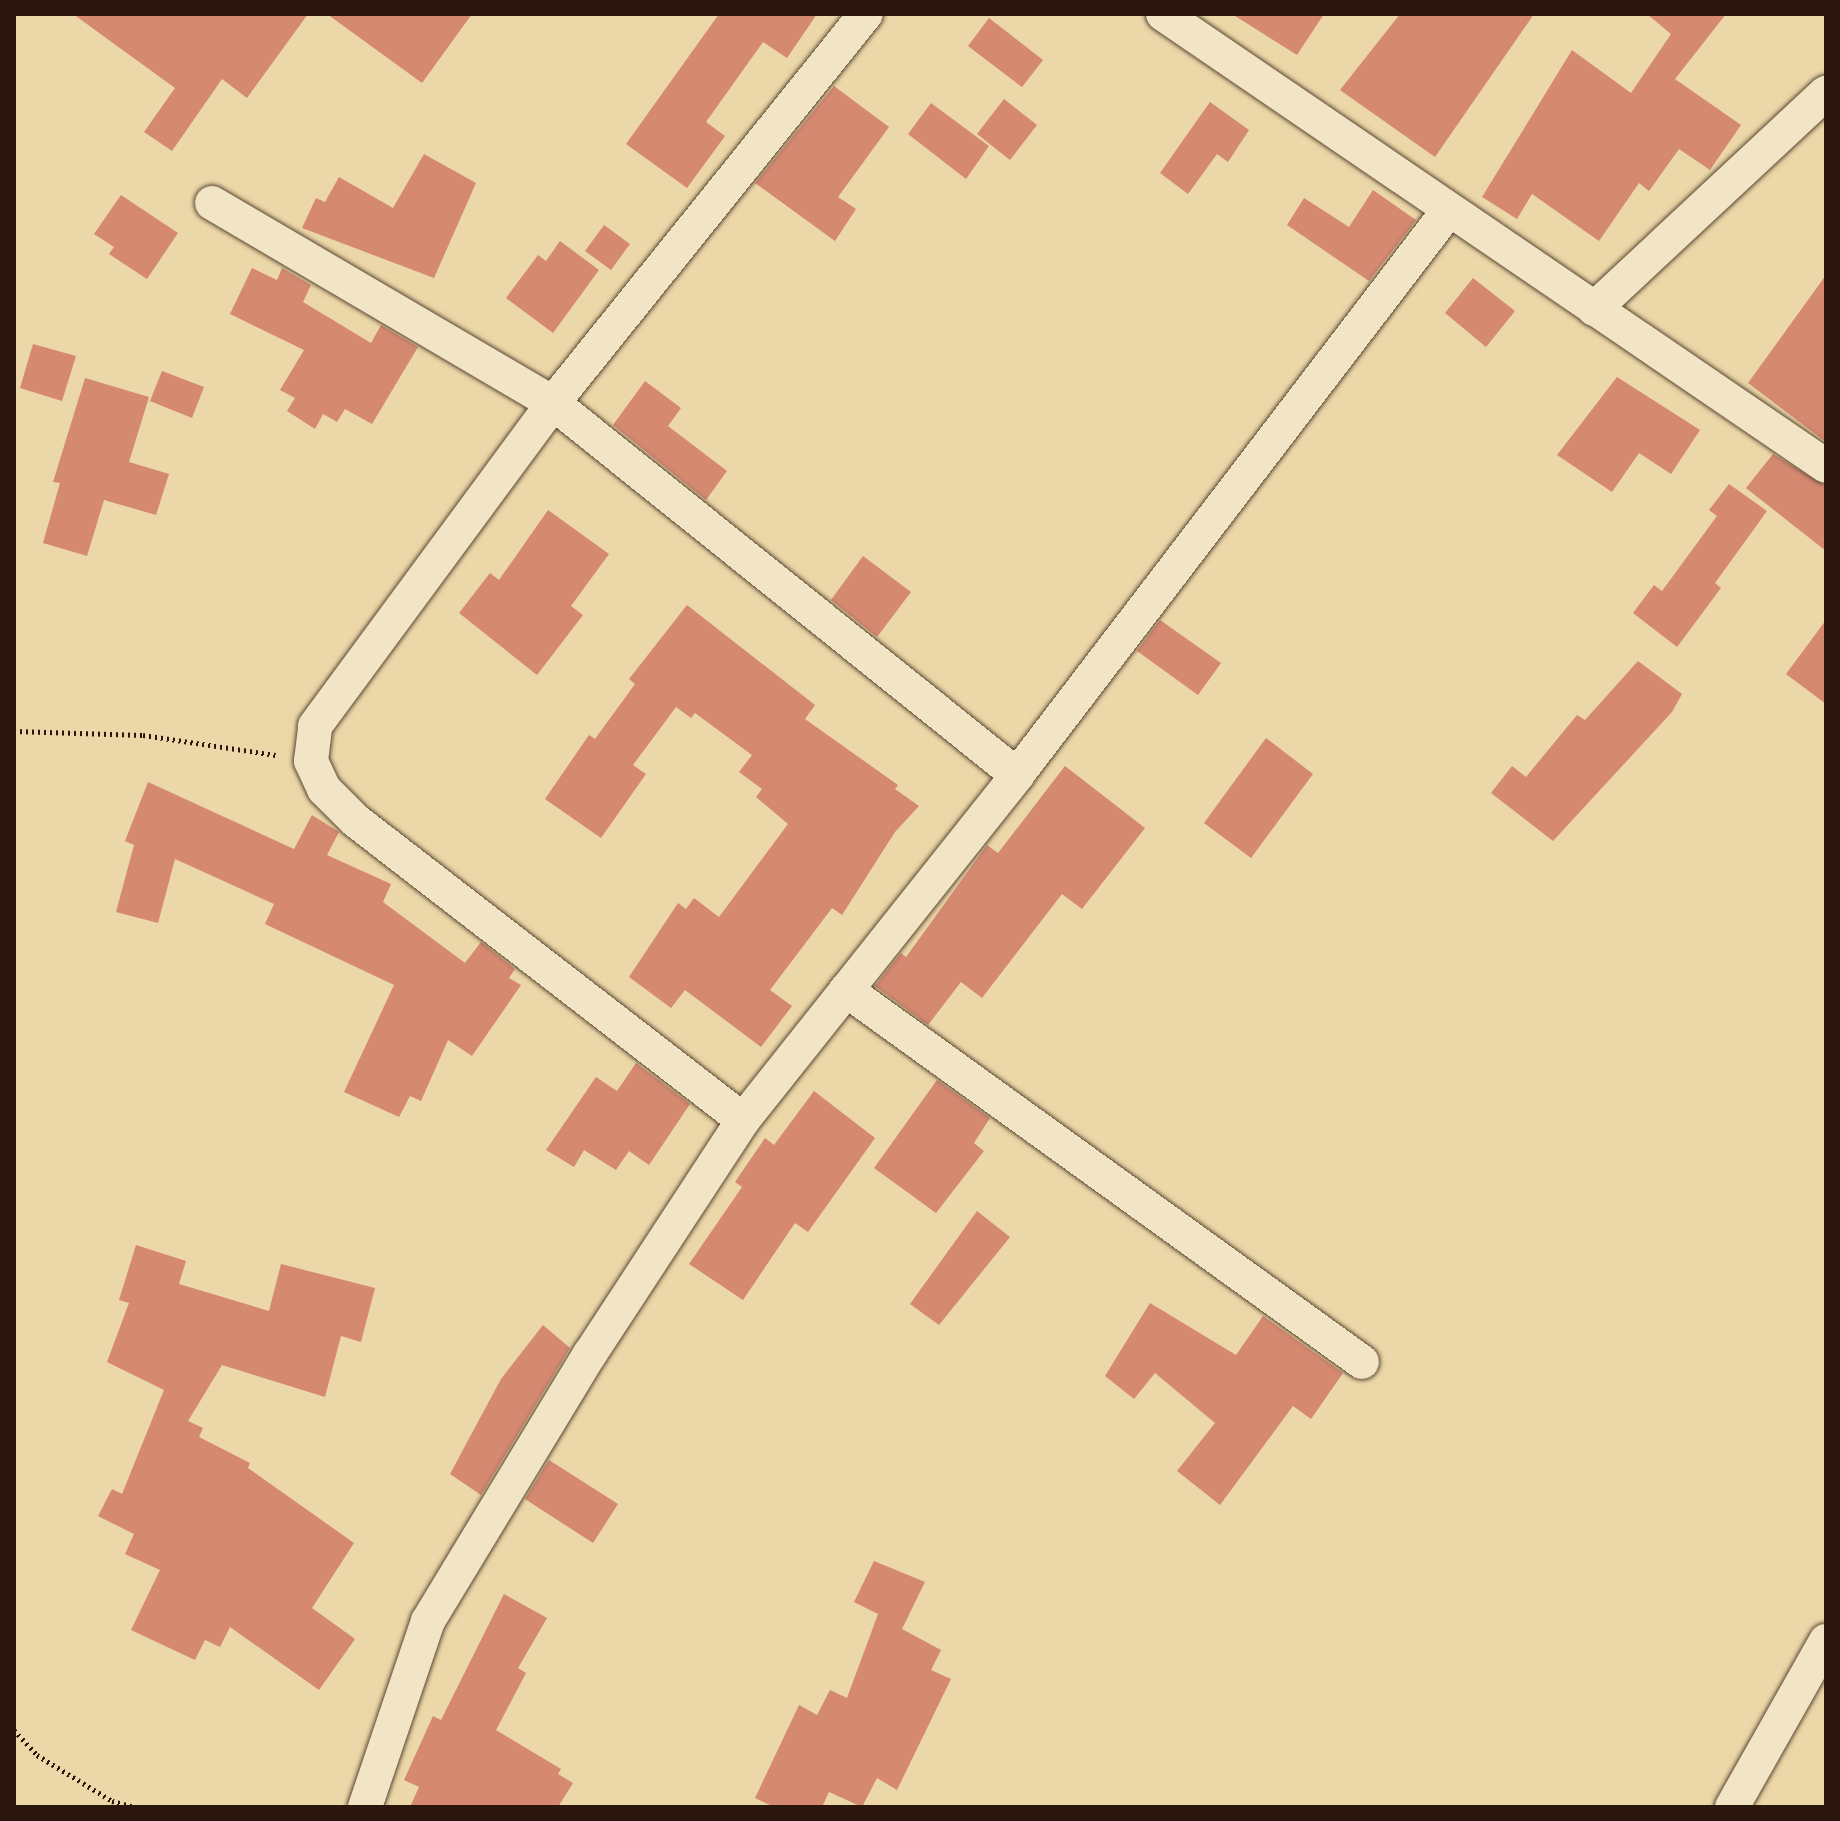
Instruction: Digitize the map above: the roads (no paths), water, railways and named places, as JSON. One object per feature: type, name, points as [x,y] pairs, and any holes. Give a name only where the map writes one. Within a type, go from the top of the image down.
[{"type":"street","points":[[743,1120],[355,820],[324,789],[311,761],[315,726],[332,699],[553,403],[866,14]]},
{"type":"street","points":[[1163,14],[1826,466]]},
{"type":"street","points":[[1594,309],[1826,93]]},
{"type":"street","points":[[212,203],[553,403],[1017,775]]},
{"type":"street","points":[[365,1807],[428,1621],[590,1354],[743,1120],[1017,775],[1448,211]]},
{"type":"street","points":[[846,990],[1362,1362]]},
{"type":"street","points":[[1732,1807],[1826,1641]]}]
